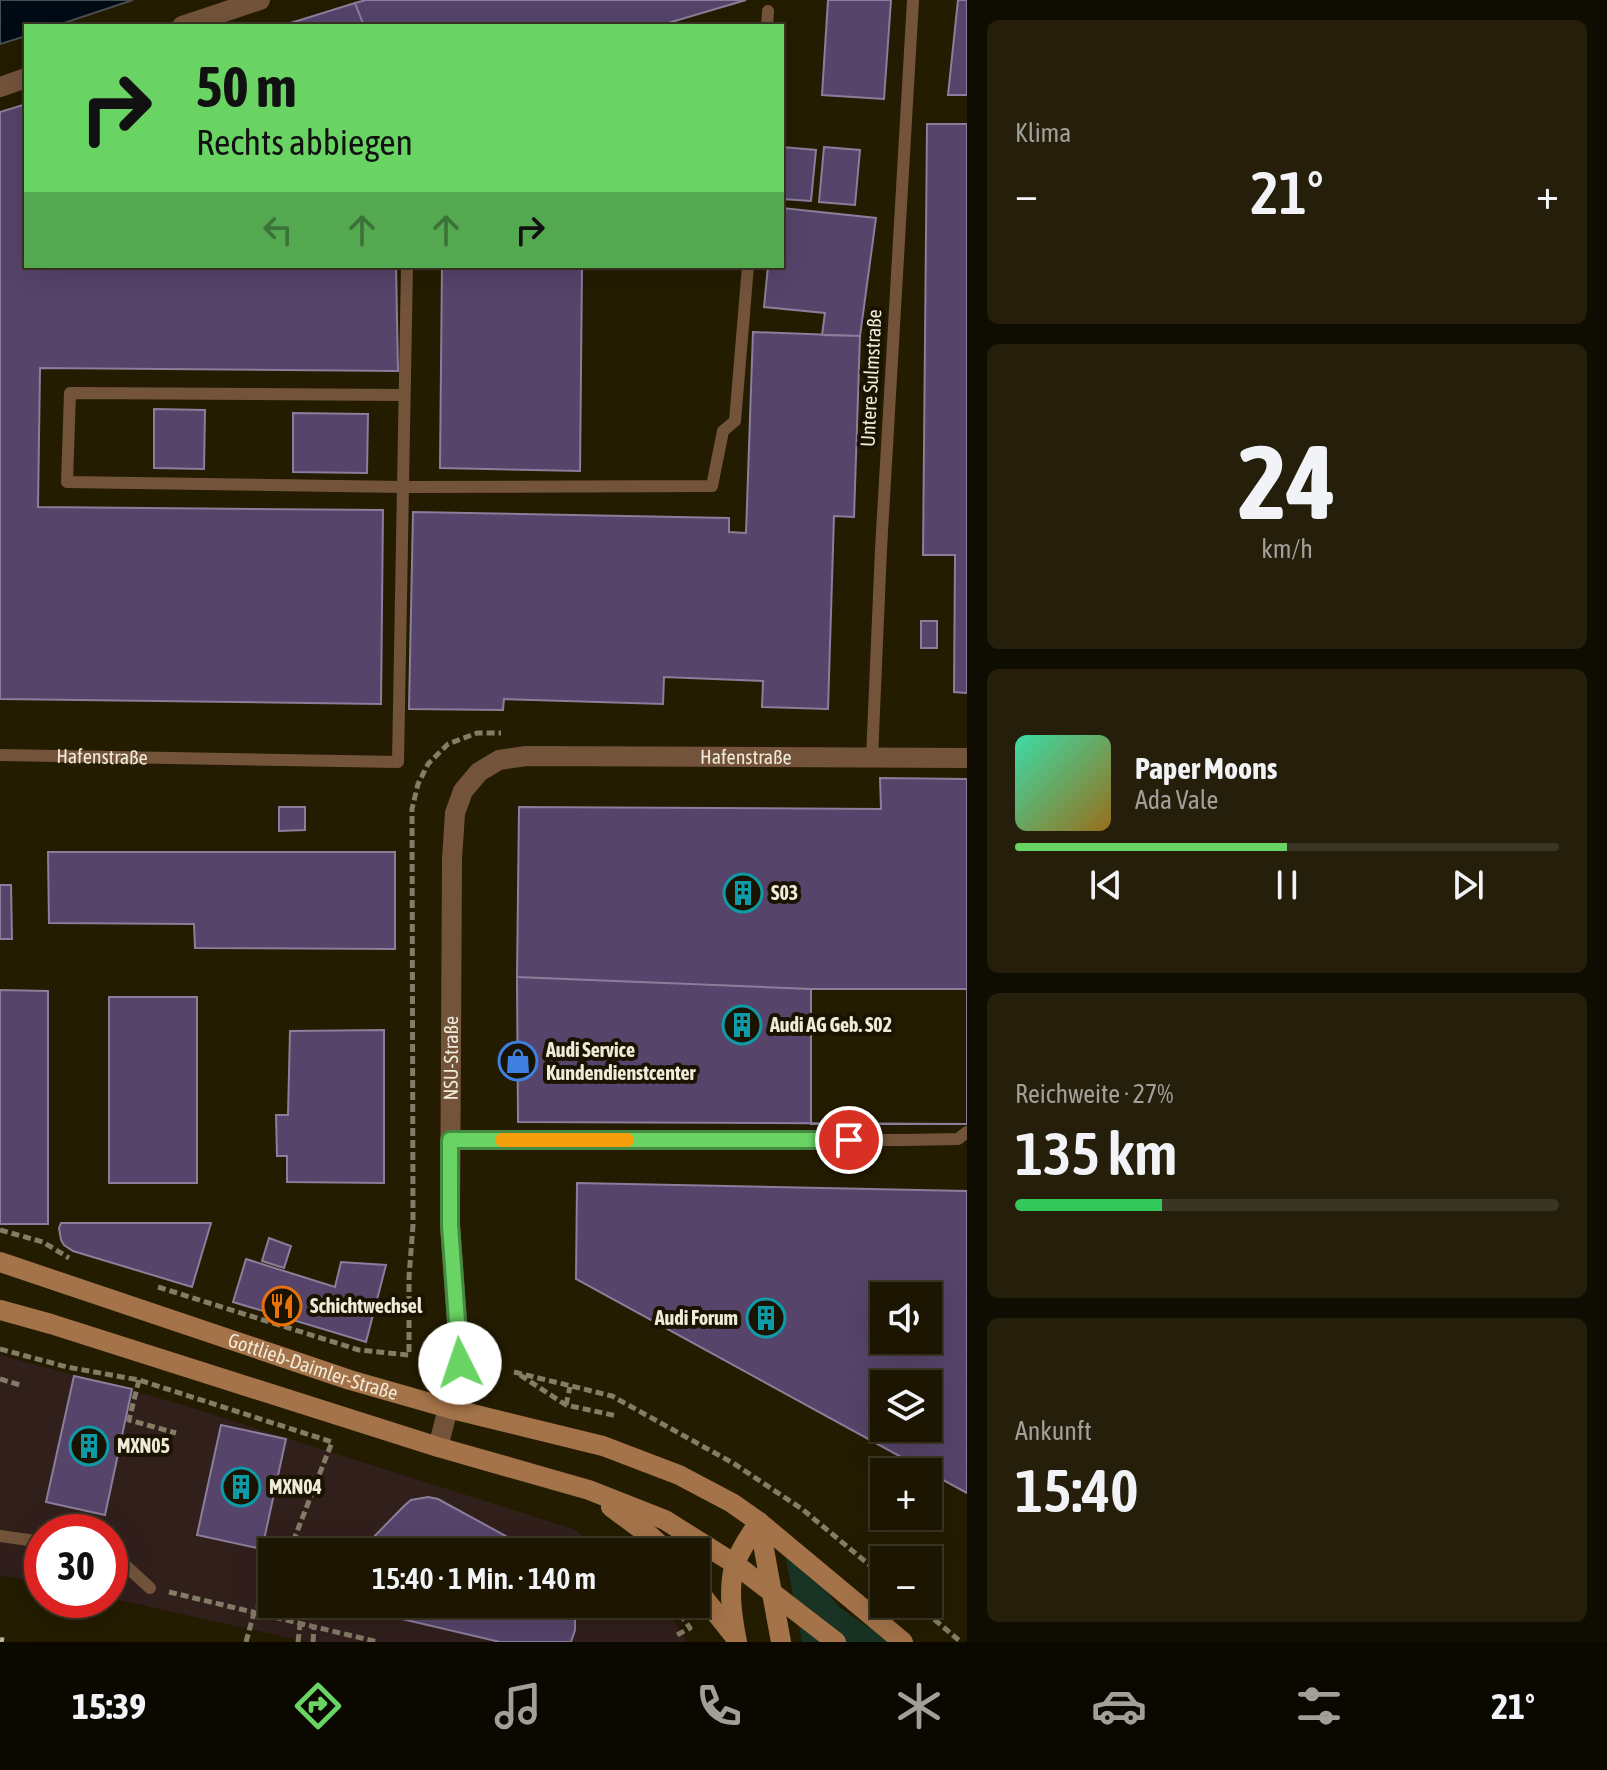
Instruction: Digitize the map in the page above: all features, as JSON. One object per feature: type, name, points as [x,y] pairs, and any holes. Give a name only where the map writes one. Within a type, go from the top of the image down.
[{"type":"main road","name":"Gottlieb-Daimler-Straße","points":[[0,1262],[335,1375],[448,1408],[603,1446],[679,1475],[732,1503],[759,1522]]},
{"type":"main road","name":"Gottlieb-Daimler-Straße","points":[[0,1310],[438,1447],[589,1490],[665,1520],[735,1564],[772,1592]]},
{"type":"main road","name":"Gottlieb-Daimler-Straße","points":[[589,1490],[652,1538]]},
{"type":"main road","points":[[736,1639],[731,1592],[735,1564],[759,1522]]},
{"type":"main road","points":[[759,1522],[781,1642]]},
{"type":"main road","points":[[759,1522],[903,1642]]},
{"type":"main road","points":[[772,1592],[836,1642]]},
{"type":"main road","points":[[710,1606],[736,1639]]},
{"type":"street","points":[[188,24],[260,0]]},
{"type":"street","points":[[0,87],[24,79]]},
{"type":"street","name":"Hafenstraße","points":[[526,756],[967,758]]},
{"type":"street","name":"NSU-Straße","points":[[438,1447],[460,1363],[450,1225],[452,859],[455,813],[463,791],[479,772],[499,760],[526,756]]},
{"type":"lane","name":"Untere Sulmstraße","points":[[872,758],[913,0]]},
{"type":"lane","points":[[767,24],[768,11]]},
{"type":"lane","points":[[403,487],[407,268]]},
{"type":"lane","points":[[404,395],[70,393],[67,482],[403,487],[712,486],[723,431],[735,421],[748,268]]},
{"type":"lane","name":"Hafenstraße","points":[[0,755],[398,762],[403,487]]},
{"type":"lane","points":[[450,1140],[958,1139],[967,1132]]},
{"type":"lane","points":[[0,1536],[24,1539]]},
{"type":"lane","points":[[128,1568],[150,1588]]},
{"type":"path","points":[[156,1286],[359,1350],[409,1355],[413,1225],[412,809],[418,784],[428,764],[448,744],[477,733],[505,733]]},
{"type":"path","points":[[409,781],[418,784]]},
{"type":"path","points":[[0,1230],[43,1242],[71,1260]]},
{"type":"path","points":[[0,1349],[67,1369],[139,1380],[332,1442],[294,1538]]},
{"type":"path","points":[[617,1416],[566,1405],[514,1372],[612,1396],[733,1463],[802,1509],[870,1565]]},
{"type":"path","points":[[0,1379],[20,1385]]},
{"type":"path","points":[[139,1380],[129,1420],[176,1433]]},
{"type":"path","points":[[566,1405],[570,1387]]},
{"type":"path","points":[[150,1588],[378,1642]]},
{"type":"path","points":[[246,1642],[258,1607]]},
{"type":"path","points":[[677,1635],[690,1628],[683,1618]]},
{"type":"path","points":[[933,1618],[961,1642]]},
{"type":"path","points":[[300,1624],[300,1641]]},
{"type":"path","points":[[313,1642],[314,1628]]},
{"type":"shaded area","points":[[0,0],[133,0],[61,24],[24,24],[24,37],[0,44]]},
{"type":"shaded area","points":[[0,1355],[173,1402],[576,1530],[585,1538],[258,1538],[258,1618],[671,1618],[687,1642],[308,1642],[128,1602],[128,1514],[24,1514],[24,1580],[0,1575]]},
{"type":"green space","points":[[781,1533],[839,1607],[890,1642],[802,1642]]},
{"type":"building","points":[[366,0],[746,0],[665,24],[363,24],[355,3]]},
{"type":"building","points":[[828,0],[891,0],[884,99],[822,95]]},
{"type":"building","points":[[958,0],[967,0],[967,95],[948,95]]},
{"type":"building","points":[[355,3],[363,24],[287,24]]},
{"type":"building","points":[[24,105],[24,268],[396,268],[398,371],[40,368],[38,507],[383,510],[381,704],[0,699],[0,112]]},
{"type":"building","points":[[927,124],[967,124],[967,693],[954,692],[955,555],[923,555]]},
{"type":"building","points":[[784,147],[816,150],[811,201],[784,199]]},
{"type":"building","points":[[824,147],[860,150],[855,205],[819,202]]},
{"type":"building","points":[[784,208],[876,218],[860,336],[822,335],[825,313],[764,307],[768,268],[784,268]]},
{"type":"building","points":[[442,268],[582,268],[580,471],[440,468]]},
{"type":"building","points":[[753,332],[860,336],[854,517],[834,516],[828,709],[762,707],[763,681],[664,677],[663,704],[504,699],[503,710],[409,709],[413,512],[729,518],[729,532],[746,533]]},
{"type":"building","points":[[154,409],[205,410],[204,469],[154,468]]},
{"type":"building","points":[[293,413],[368,414],[367,473],[293,472]]},
{"type":"building","points":[[921,621],[937,621],[937,648],[921,648]]},
{"type":"building","name":"S03","points":[[880,778],[967,779],[967,989],[811,989],[517,977],[519,807],[881,809]]},
{"type":"building","points":[[279,807],[305,807],[305,830],[279,831]]},
{"type":"building","points":[[48,852],[395,852],[395,949],[195,948],[194,924],[49,923]]},
{"type":"building","points":[[0,885],[11,885],[12,939],[0,939]]},
{"type":"building","name":"Audi AG Geb. S02","points":[[517,977],[811,989],[967,989],[967,1124],[518,1122]]},
{"type":"building","points":[[811,989],[967,989],[967,1124],[811,1124]]},
{"type":"building","points":[[0,990],[48,991],[48,1224],[0,1224]]},
{"type":"building","points":[[109,997],[197,997],[197,1183],[109,1183]]},
{"type":"building","points":[[384,1030],[384,1183],[287,1182],[287,1156],[277,1156],[276,1115],[288,1115],[290,1031]]},
{"type":"building","name":"Audi Forum","points":[[577,1183],[967,1191],[967,1493],[942,1479],[942,1458],[903,1458],[874,1442],[942,1442],[942,1370],[870,1370],[870,1440],[576,1279]]},
{"type":"building","points":[[61,1223],[211,1223],[192,1287],[73,1251],[61,1240]]},
{"type":"building","points":[[269,1238],[291,1246],[284,1268],[262,1261]]},
{"type":"building","points":[[246,1259],[335,1287],[341,1262],[386,1265],[366,1342],[233,1302]]},
{"type":"building","name":"MXN05","points":[[74,1376],[132,1389],[105,1514],[46,1502]]},
{"type":"building","name":"MXN04","points":[[221,1425],[286,1439],[264,1538],[258,1538],[258,1548],[197,1535]]},
{"type":"building","points":[[438,1499],[509,1538],[373,1538],[411,1500]]},
{"type":"building","points":[[398,1618],[575,1618],[571,1642],[500,1642]]},
{"type":"railway","points":[[0,1640],[10,1642]]},
{"type":"slow traffic","points":[[502,1140],[627,1140]]},
{"type":"place","name":"S03","points":[[743,893]]},
{"type":"place","name":"Audi AG Geb. S02","points":[[742,1025]]},
{"type":"place","name":"Audi Service Kundendienstcenter","points":[[518,1061]]},
{"type":"place","name":"Schichtwechsel","points":[[282,1306]]},
{"type":"place","name":"Audi Forum","points":[[766,1318]]},
{"type":"place","name":"MXN05","points":[[89,1446]]},
{"type":"place","name":"MXN04","points":[[241,1487]]},
{"type":"route","points":[[460,1363],[450,1225],[450,1140],[849,1140]]}]
